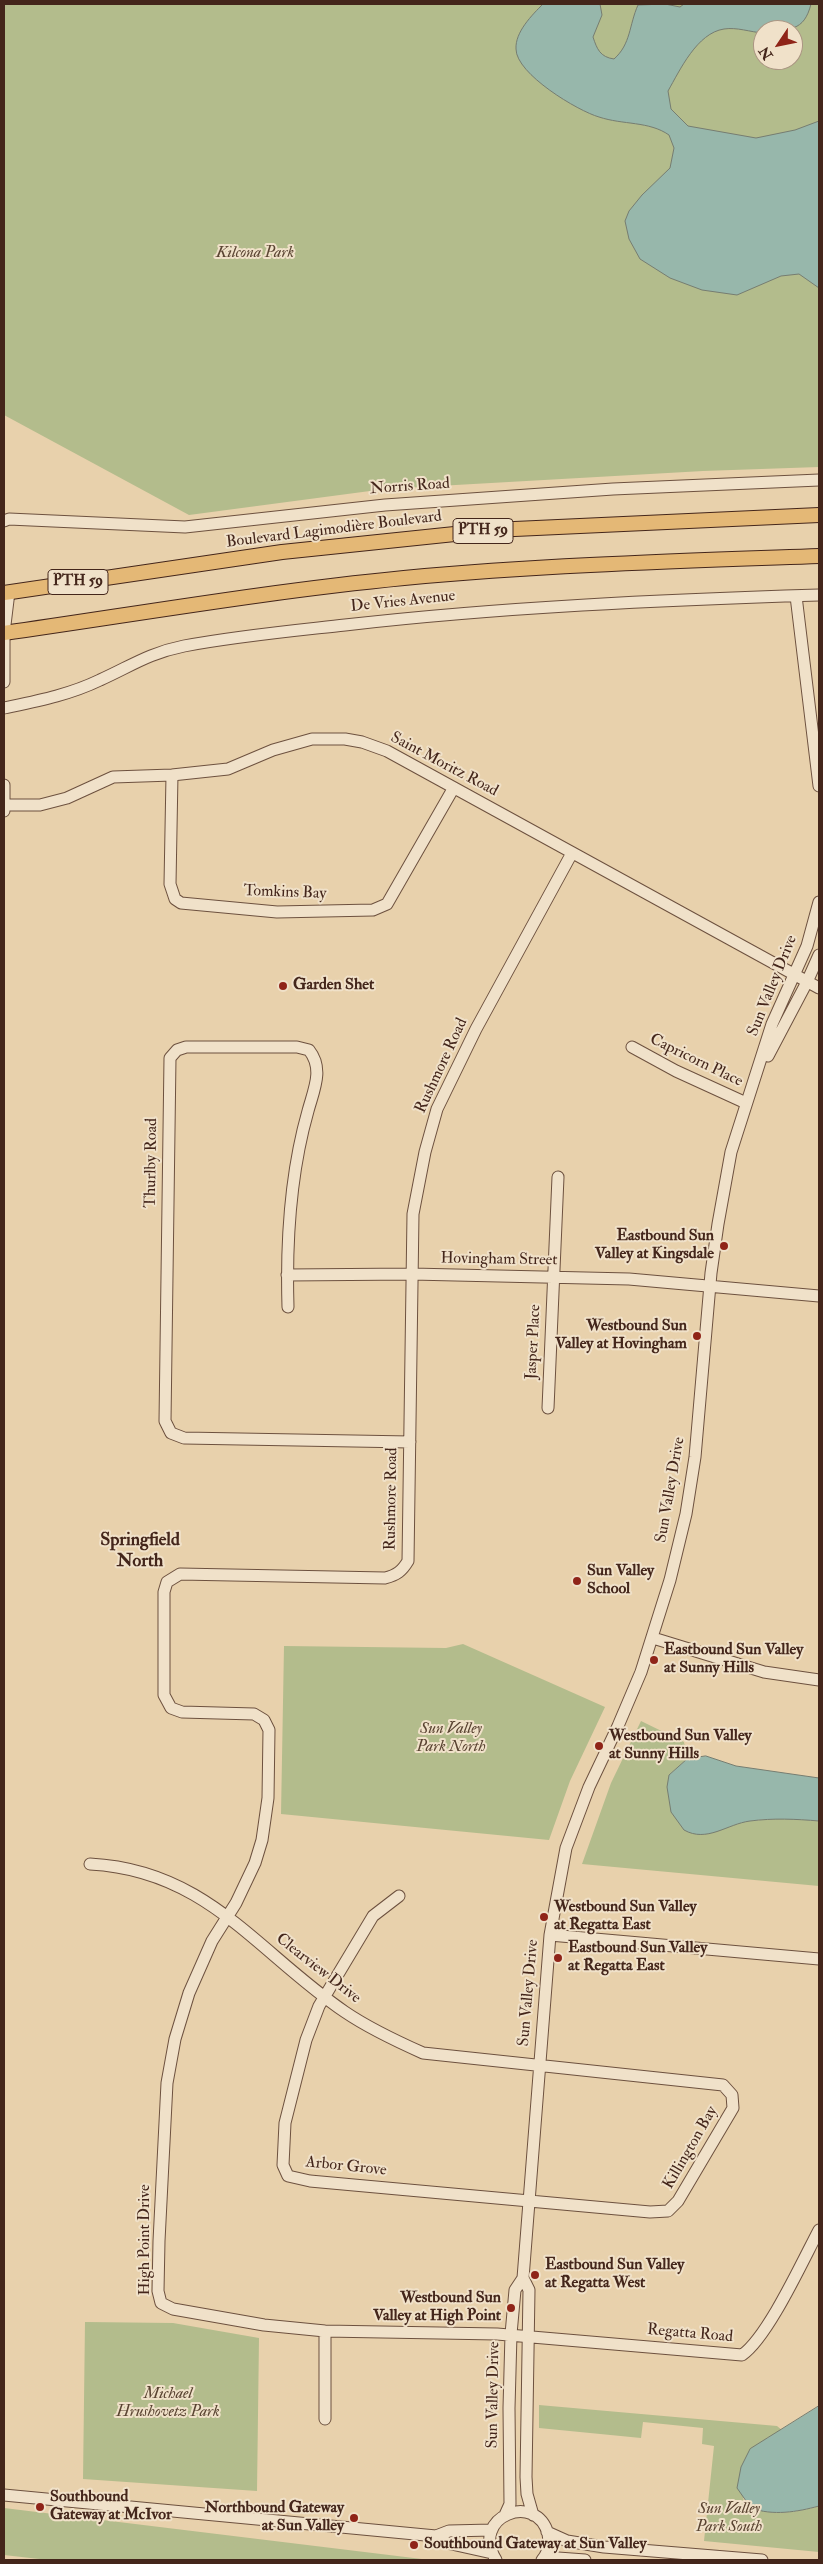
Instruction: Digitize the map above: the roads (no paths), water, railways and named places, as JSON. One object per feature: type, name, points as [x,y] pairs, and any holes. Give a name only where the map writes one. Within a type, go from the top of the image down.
[{"type":"main road","name":"Boulevard Lagimodière Boulevard","points":[[6,592],[282,552],[483,531],[819,515]]},
{"type":"main road","name":"PTH 59","points":[[4,633],[341,586],[455,573],[819,556]]},
{"type":"street","name":"Norris Road","points":[[4,521],[9,519],[184,527],[385,505],[613,490],[819,480]]},
{"type":"street","points":[[4,682],[6,592]]},
{"type":"street","points":[[796,596],[819,786]]},
{"type":"street","name":"De Vries Avenue","points":[[4,708],[60,696],[100,680],[144,656],[182,646],[262,634],[453,612],[590,604],[796,596],[819,598]]},
{"type":"street","name":"Saint Moritz Road","points":[[4,805],[40,805],[61,800],[114,777],[172,775],[228,769],[296,742],[345,739],[362,742],[387,751],[452,789],[819,988]]},
{"type":"street","name":"Tomkins Bay","points":[[172,775],[170,884],[175,900],[181,903],[277,912],[373,910],[387,904],[452,789]]},
{"type":"street","points":[[4,785],[4,812]]},
{"type":"street","name":"Rushmore Road","points":[[226,1918],[236,1903],[255,1864],[262,1840],[268,1798],[269,1730],[264,1720],[254,1714],[182,1712],[171,1708],[164,1695],[164,1592],[167,1582],[180,1574],[385,1578],[394,1576],[403,1570],[408,1561],[413,1214],[437,1109],[476,1029],[572,853]]},
{"type":"street","name":"Sun Valley Drive","points":[[533,2515],[527,2494],[515,2290],[523,2278],[550,1935],[566,1848],[588,1787],[618,1726],[653,1638],[670,1580],[689,1497],[695,1456],[710,1286],[718,1224],[730,1161],[746,1103],[772,1024],[807,946],[819,902]]},
{"type":"street","name":"Sun Valley Drive","points":[[754,1082],[808,982],[819,955]]},
{"type":"street","name":"Thurlby Road","points":[[288,1307],[287,1275],[294,1168],[316,1080],[317,1061],[309,1050],[297,1047],[186,1047],[178,1050],[170,1058],[165,1421],[171,1433],[184,1438],[410,1442]]},
{"type":"street","name":"Capricorn Place","points":[[632,1047],[676,1072],[746,1103]]},
{"type":"street","name":"Jasper Place","points":[[548,1408],[558,1177]]},
{"type":"street","name":"Hovingham Street","points":[[287,1275],[412,1274],[629,1279],[819,1296]]},
{"type":"street","points":[[653,1638],[764,1672],[819,1680]]},
{"type":"street","name":"Clearview Drive","points":[[90,1864],[136,1870],[173,1882],[207,1901],[344,2012],[384,2036],[423,2053],[539,2067]]},
{"type":"street","points":[[324,1996],[373,1916],[399,1896]]},
{"type":"street","name":"High Point Drive","points":[[226,1918],[212,1941],[189,1993],[176,2039],[167,2083],[158,2241],[158,2291],[161,2303],[172,2309],[264,2325],[325,2331],[519,2335]]},
{"type":"street","points":[[550,1935],[819,1959]]},
{"type":"street","name":"Arbor Grove","points":[[324,1996],[306,2040],[285,2124],[283,2165],[288,2176],[310,2181],[528,2202]]},
{"type":"street","name":"Killington Bay","points":[[528,2202],[650,2212],[668,2211],[678,2202],[733,2108],[732,2095],[723,2085],[539,2067]]},
{"type":"street","name":"Regatta Road","points":[[519,2335],[742,2354],[750,2349],[765,2329],[819,2230]]},
{"type":"street","name":"Sun Valley Drive","points":[[505,2515],[510,2504],[519,2335],[529,2290],[523,2278]]},
{"type":"street","points":[[325,2331],[325,2419]]},
{"type":"street","points":[[4,2495],[436,2536],[449,2532],[492,2530]]},
{"type":"street","points":[[494,2557],[489,2542],[492,2530],[505,2515],[519,2511],[533,2515],[542,2522],[548,2532],[548,2548],[542,2560]]},
{"type":"street","points":[[548,2532],[567,2541],[604,2547],[762,2560]]},
{"type":"street","points":[[436,2536],[447,2543],[494,2557]]},
{"type":"street","points":[[547,2560],[558,2558],[585,2560]]},
{"type":"place","name":"Garden Shet","points":[[283,986]]},
{"type":"place","name":"Eastbound Sun Valley at Kingsdale","points":[[724,1246]]},
{"type":"place","name":"Westbound Sun Valley at Hovingham","points":[[697,1336]]},
{"type":"place","name":"Sun Valley School","points":[[577,1581]]},
{"type":"place","name":"Eastbound Sun Valley at Sunny Hills","points":[[654,1660]]},
{"type":"place","name":"Westbound Sun Valley at Sunny Hills","points":[[599,1746]]},
{"type":"place","name":"Westbound Sun Valley at Regatta East","points":[[544,1917]]},
{"type":"place","name":"Eastbound Sun Valley at Regatta East","points":[[558,1958]]},
{"type":"place","name":"Eastbound Sun Valley at Regatta West","points":[[535,2275]]},
{"type":"place","name":"Westbound Sun Valley at High Point","points":[[511,2308]]},
{"type":"place","name":"Southbound Gateway at McIvor","points":[[40,2507]]},
{"type":"place","name":"Northbound Gateway at Sun Valley","points":[[354,2518]]},
{"type":"place","name":"Southbound Gateway at Sun Valley","points":[[414,2545]]},
{"type":"district","name":"Springfield North","points":[[140,1551]]},
{"type":"park label","name":"Kilcona Park","points":[[255,254]]},
{"type":"park label","name":"Sun Valley Park North","points":[[451,1739]]},
{"type":"park label","name":"Michael Hrushovetz Park","points":[[168,2404]]},
{"type":"park label","name":"Sun Valley Park South","points":[[729,2519]]}]
